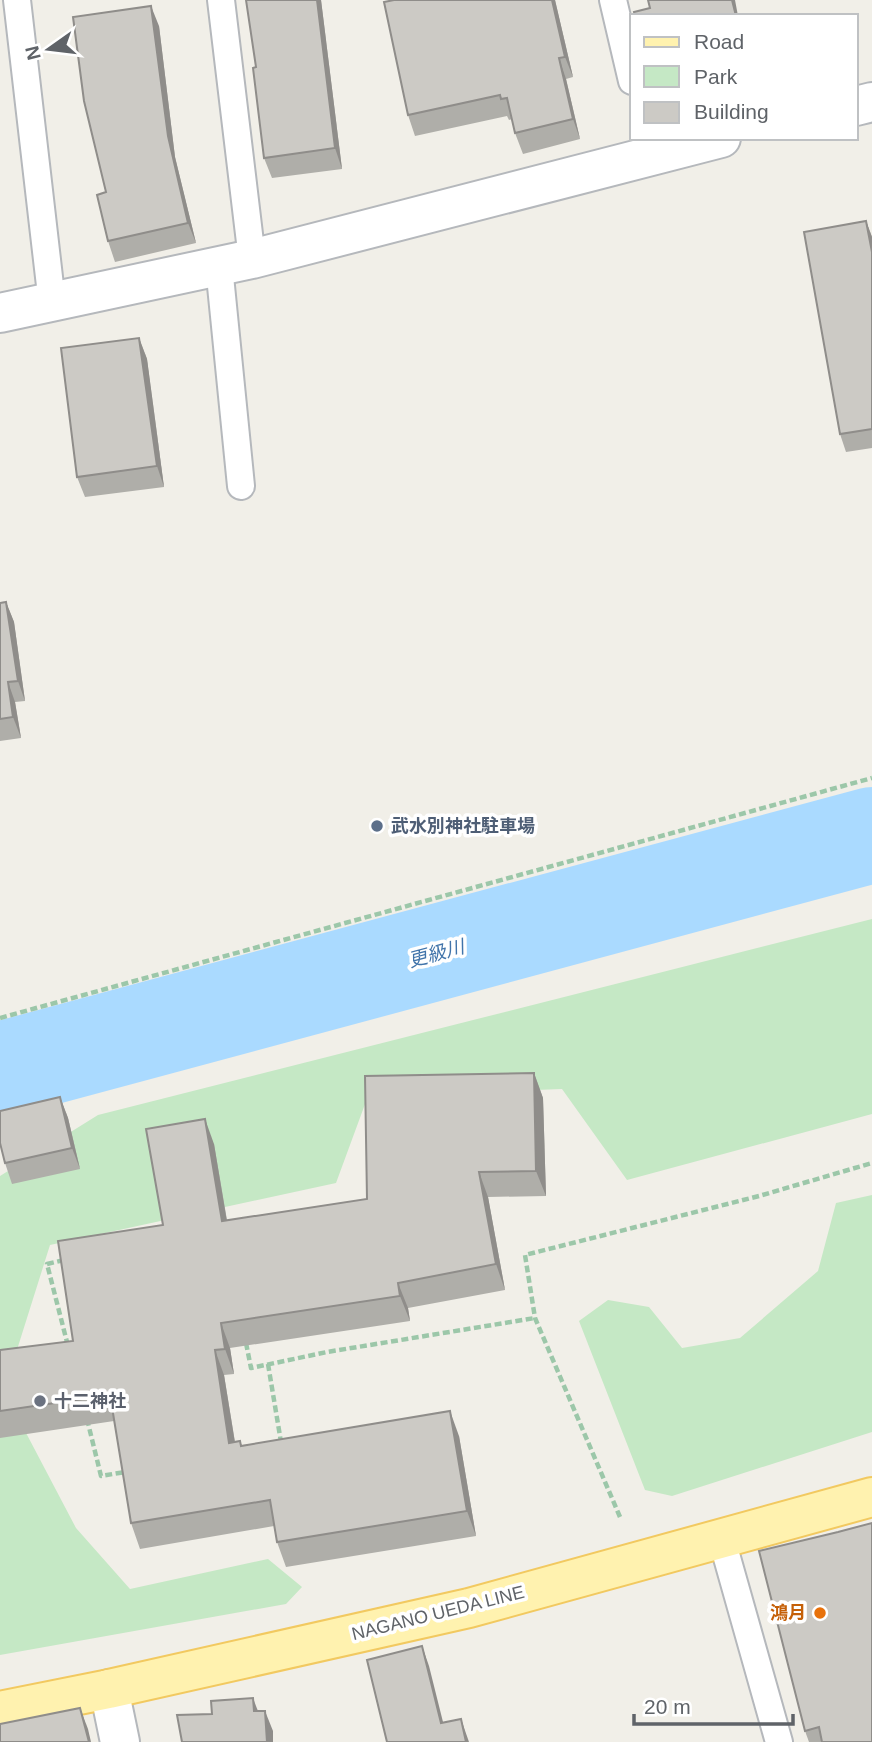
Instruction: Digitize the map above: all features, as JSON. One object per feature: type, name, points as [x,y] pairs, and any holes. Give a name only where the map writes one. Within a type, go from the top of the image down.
[{"type":"main road","name":"NAGANO UEDA LINE","points":[[0,1710],[109,1689],[469,1608],[872,1497]]},
{"type":"street","points":[[0,313],[235,262],[648,147],[705,140]]},
{"type":"street","points":[[109,1689],[120,1742]]},
{"type":"lane","points":[[17,0],[52,303]]},
{"type":"lane","points":[[221,0],[235,262],[241,485]]},
{"type":"lane","points":[[612,0],[630,74]]},
{"type":"lane","points":[[722,1539],[779,1742]]},
{"type":"path","points":[[0,1018],[872,778]]},
{"type":"path","points":[[639,1562],[535,1318],[525,1255],[759,1196],[872,1163]]},
{"type":"path","points":[[71,1356],[47,1264],[74,1257]]},
{"type":"path","points":[[246,1341],[251,1368],[535,1318]]},
{"type":"path","points":[[268,1364],[282,1446]]},
{"type":"path","points":[[84,1409],[101,1476],[127,1471]]},
{"type":"green space","points":[[872,919],[872,1114],[627,1180],[562,1089],[368,1096],[336,1183],[50,1245],[4,1391],[76,1528],[130,1589],[268,1559],[302,1587],[286,1604],[0,1655],[0,1176],[98,1115]]},
{"type":"green space","points":[[872,1195],[872,1432],[672,1496],[645,1490],[579,1321],[608,1300],[649,1307],[682,1348],[740,1338],[818,1271],[836,1203]]},
{"type":"building","points":[[246,0],[317,0],[335,148],[264,158],[253,68],[256,67]]},
{"type":"building","points":[[552,0],[565,57],[559,58],[573,119],[515,133],[507,98],[501,99],[500,95],[408,115],[384,2]]},
{"type":"building","points":[[648,0],[732,0],[736,14],[634,14],[650,8]]},
{"type":"building","points":[[151,6],[168,136],[188,223],[108,241],[97,195],[106,192],[84,101],[73,17]]},
{"type":"building","points":[[866,221],[872,252],[872,429],[840,434],[804,232]]},
{"type":"building","points":[[139,338],[157,466],[77,477],[61,348]]},
{"type":"building","points":[[6,602],[18,681],[8,682],[13,717],[0,719],[0,603]]},
{"type":"building","points":[[534,1073],[536,1171],[479,1172],[496,1264],[398,1283],[400,1296],[221,1323],[225,1349],[215,1350],[229,1443],[240,1441],[241,1446],[450,1411],[467,1511],[277,1542],[270,1500],[131,1523],[110,1395],[0,1411],[0,1350],[73,1341],[58,1241],[163,1225],[146,1129],[205,1119],[222,1221],[367,1199],[365,1076]]},
{"type":"building","points":[[60,1097],[72,1148],[5,1163],[0,1143],[0,1111]]},
{"type":"building","name":"鴻月","points":[[872,1523],[872,1742],[822,1742],[819,1727],[805,1731],[759,1551]]},
{"type":"building","points":[[422,1646],[441,1723],[461,1719],[466,1742],[387,1742],[367,1660]]},
{"type":"building","points":[[253,1698],[254,1711],[265,1711],[267,1742],[182,1742],[177,1715],[212,1714],[211,1701]]},
{"type":"building","points":[[80,1708],[89,1742],[0,1742],[0,1724]]},
{"type":"waterway","name":"更級川","points":[[0,1070],[872,835]]},
{"type":"place","name":"武水別神社駐車場","points":[[377,826]]},
{"type":"place","name":"十二神社","points":[[40,1401]]},
{"type":"place","name":"鴻月","points":[[820,1613]]}]
